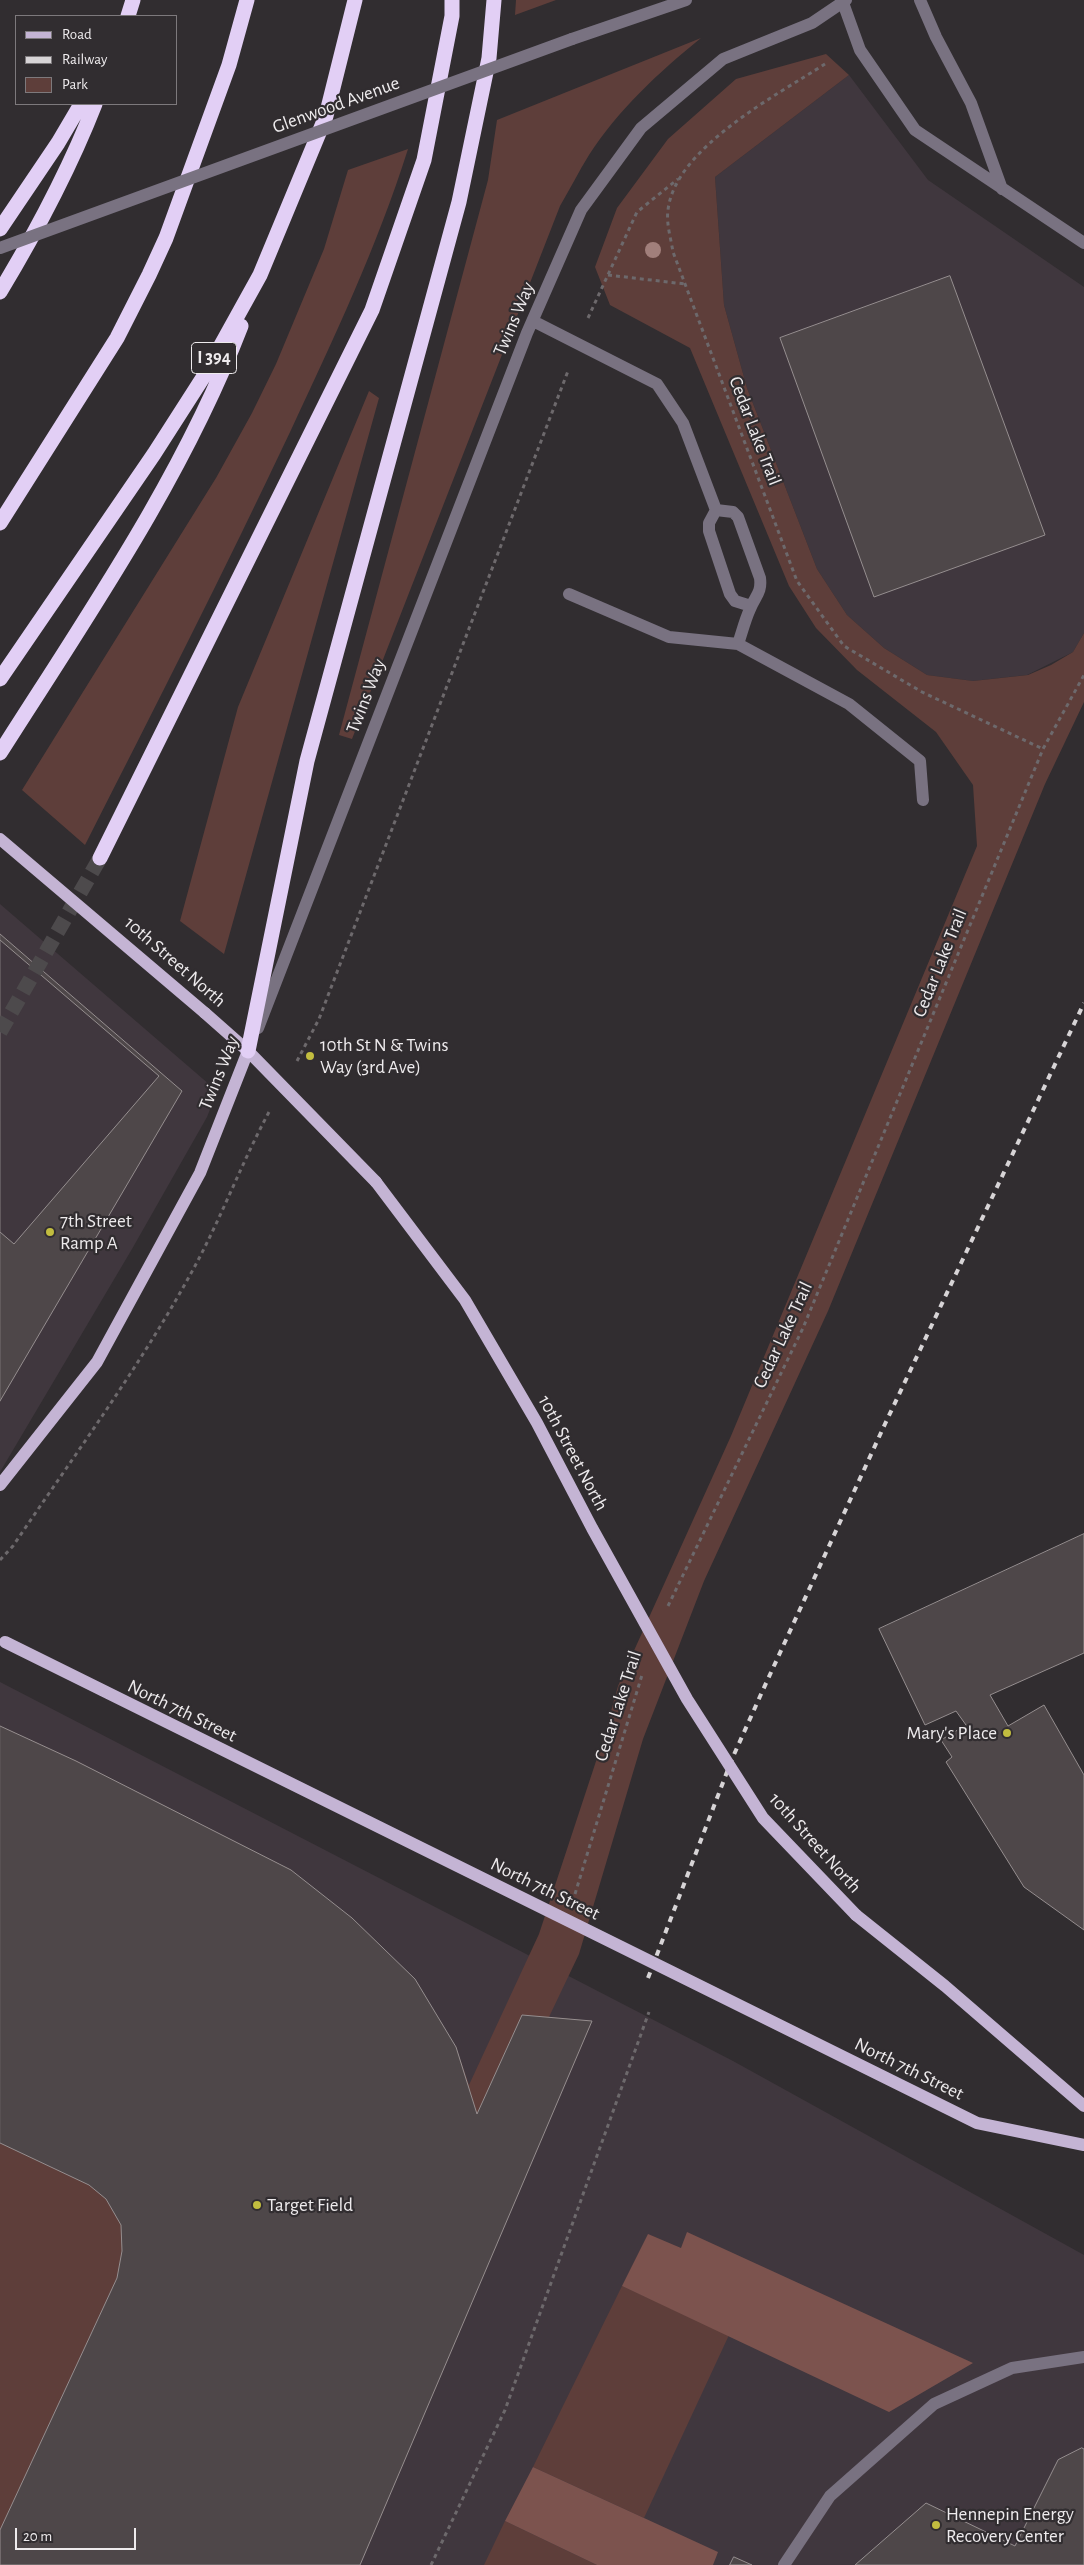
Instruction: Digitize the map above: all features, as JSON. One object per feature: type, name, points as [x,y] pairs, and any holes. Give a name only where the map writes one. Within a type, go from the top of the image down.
[{"type":"highway","points":[[128,15],[133,0]]},
{"type":"highway","points":[[0,523],[118,338],[150,275],[166,238],[229,65],[247,0]]},
{"type":"highway","name":"I 394","points":[[0,679],[154,454],[204,376],[260,275],[326,116],[355,0]]},
{"type":"highway","points":[[100,858],[372,310],[424,160],[452,16],[452,0]]},
{"type":"highway","points":[[248,1051],[307,761],[459,202],[489,58],[494,0]]},
{"type":"highway","points":[[0,228],[58,144],[80,105]]},
{"type":"highway","points":[[0,292],[84,132],[95,105]]},
{"type":"highway","points":[[0,753],[87,617],[176,467],[222,373],[260,275]]},
{"type":"main road","name":"10th Street North","points":[[0,839],[248,1051],[376,1182],[465,1300],[537,1423],[592,1528],[687,1699],[763,1818],[856,1915],[945,1986],[1084,2106]]},
{"type":"main road","name":"Twins Way","points":[[0,1485],[97,1362],[200,1173],[248,1051]]},
{"type":"main road","name":"North 7th Street","points":[[2,1641],[977,2123],[1084,2145]]},
{"type":"street","name":"Glenwood Avenue","points":[[0,248],[572,39],[686,0]]},
{"type":"street","name":"Twins Way","points":[[248,1051],[533,321],[581,210],[641,128],[723,59],[812,23],[843,0]]},
{"type":"street","points":[[843,0],[860,50],[915,130],[1084,243]]},
{"type":"street","points":[[920,0],[936,37],[971,103],[1002,189]]},
{"type":"street","points":[[533,321],[657,384],[683,423],[716,510],[709,523],[709,531],[730,594],[735,601],[750,606]]},
{"type":"street","points":[[716,510],[733,512],[738,517],[760,578],[761,588],[759,596],[750,606],[738,644]]},
{"type":"street","points":[[569,594],[669,637],[738,644],[849,704],[920,761],[923,800]]},
{"type":"street","points":[[784,2565],[830,2496],[934,2404],[1012,2368],[1084,2356]]},
{"type":"path","name":"Cedar Lake Trail","points":[[825,64],[714,138],[678,179],[668,210],[673,252],[797,581],[844,646],[922,692],[1043,749]]},
{"type":"path","points":[[309,1039],[578,344],[608,274],[637,212],[678,179]]},
{"type":"path","points":[[608,274],[685,284]]},
{"type":"path","name":"Cedar Lake Trail","points":[[667,1606],[803,1328],[1043,749],[1084,676]]},
{"type":"path","name":"Cedar Lake Trail","points":[[574,1899],[630,1709],[643,1672]]},
{"type":"path","points":[[431,2565],[505,2410],[648,2012]]},
{"type":"shaded area","points":[[849,75],[928,180],[1084,287],[1084,633],[1073,652],[1027,675],[973,681],[927,675],[884,648],[847,615],[817,569],[747,388],[724,305],[715,177]]},
{"type":"shaded area","name":"7th Street Ramp A","points":[[0,904],[210,1085],[214,1099],[207,1117],[132,1249],[0,1472]]},
{"type":"shaded area","points":[[0,1682],[733,2061],[1084,2255],[1084,2565],[0,2565]]},
{"type":"shaded area","points":[[687,2232],[973,2363],[889,2412],[622,2286],[648,2234],[681,2248]]},
{"type":"shaded area","points":[[533,2467],[718,2552],[713,2565],[597,2565],[505,2521]]},
{"type":"green space","points":[[516,0],[556,0],[515,15]]},
{"type":"green space","points":[[701,38],[670,64],[626,107],[600,138],[560,206],[352,739],[339,735],[488,180],[497,120]]},
{"type":"green space","name":"Target Field","points":[[826,54],[849,75],[715,177],[724,305],[747,388],[817,569],[847,615],[884,648],[927,675],[973,681],[1028,675],[1051,665],[1073,652],[1084,633],[1084,702],[1045,784],[828,1311],[704,1581],[643,1739],[579,1954],[549,2017],[592,2021],[360,2565],[0,2565],[0,1726],[76,1761],[291,1870],[456,2047],[469,2085],[539,1934],[603,1740],[618,1686],[731,1436],[977,846],[973,785],[936,732],[857,670],[816,628],[789,586],[690,348],[610,305],[595,267],[617,208],[668,139],[736,79]]},
{"type":"green space","points":[[408,149],[369,257],[307,396],[164,690],[85,845],[22,790],[216,478],[252,413],[276,364],[324,249],[348,170]]},
{"type":"green space","points":[[369,391],[379,398],[224,954],[180,921],[238,707]]},
{"type":"green space","points":[[622,2286],[729,2335],[644,2518],[533,2467]]},
{"type":"green space","points":[[505,2521],[597,2565],[484,2565]]},
{"type":"building","points":[[950,276],[1045,535],[874,597],[780,338]]},
{"type":"building","name":"7th Street Ramp A","points":[[0,934],[182,1091],[0,1401]]},
{"type":"building","points":[[0,940],[159,1076],[14,1244],[0,1232]]},
{"type":"building","name":"Mary's Place","points":[[1084,1534],[1084,1653],[990,1695],[1008,1726],[1044,1705],[1084,1775],[1084,1930],[1024,1887],[946,1762],[952,1757],[941,1740],[966,1725],[956,1711],[925,1725],[879,1629]]},
{"type":"building","name":"Target Field","points":[[0,1726],[76,1761],[291,1870],[352,1918],[415,1979],[456,2047],[477,2114],[522,2015],[592,2021],[360,2565],[0,2565],[0,2530],[117,2278],[122,2251],[121,2225],[106,2199],[89,2185],[0,2143]]},
{"type":"building","name":"Hennepin Energy Recovery Center","points":[[1082,2448],[1084,2449],[1084,2565],[855,2565],[926,2503],[1015,2546],[1058,2460]]},
{"type":"building","points":[[734,2557],[752,2565],[730,2565]]},
{"type":"tunnel","points":[[0,1032],[100,858]]},
{"type":"railway","points":[[648,1978],[732,1759],[885,1424],[1084,1003]]},
{"type":"place","name":"10th St N & Twins Way (3rd Ave)","points":[[310,1056]]},
{"type":"place","name":"7th Street Ramp A","points":[[50,1232]]},
{"type":"place","name":"Mary's Place","points":[[1007,1733]]},
{"type":"place","name":"Target Field","points":[[257,2205]]},
{"type":"place","name":"Hennepin Energy Recovery Center","points":[[936,2525]]}]
